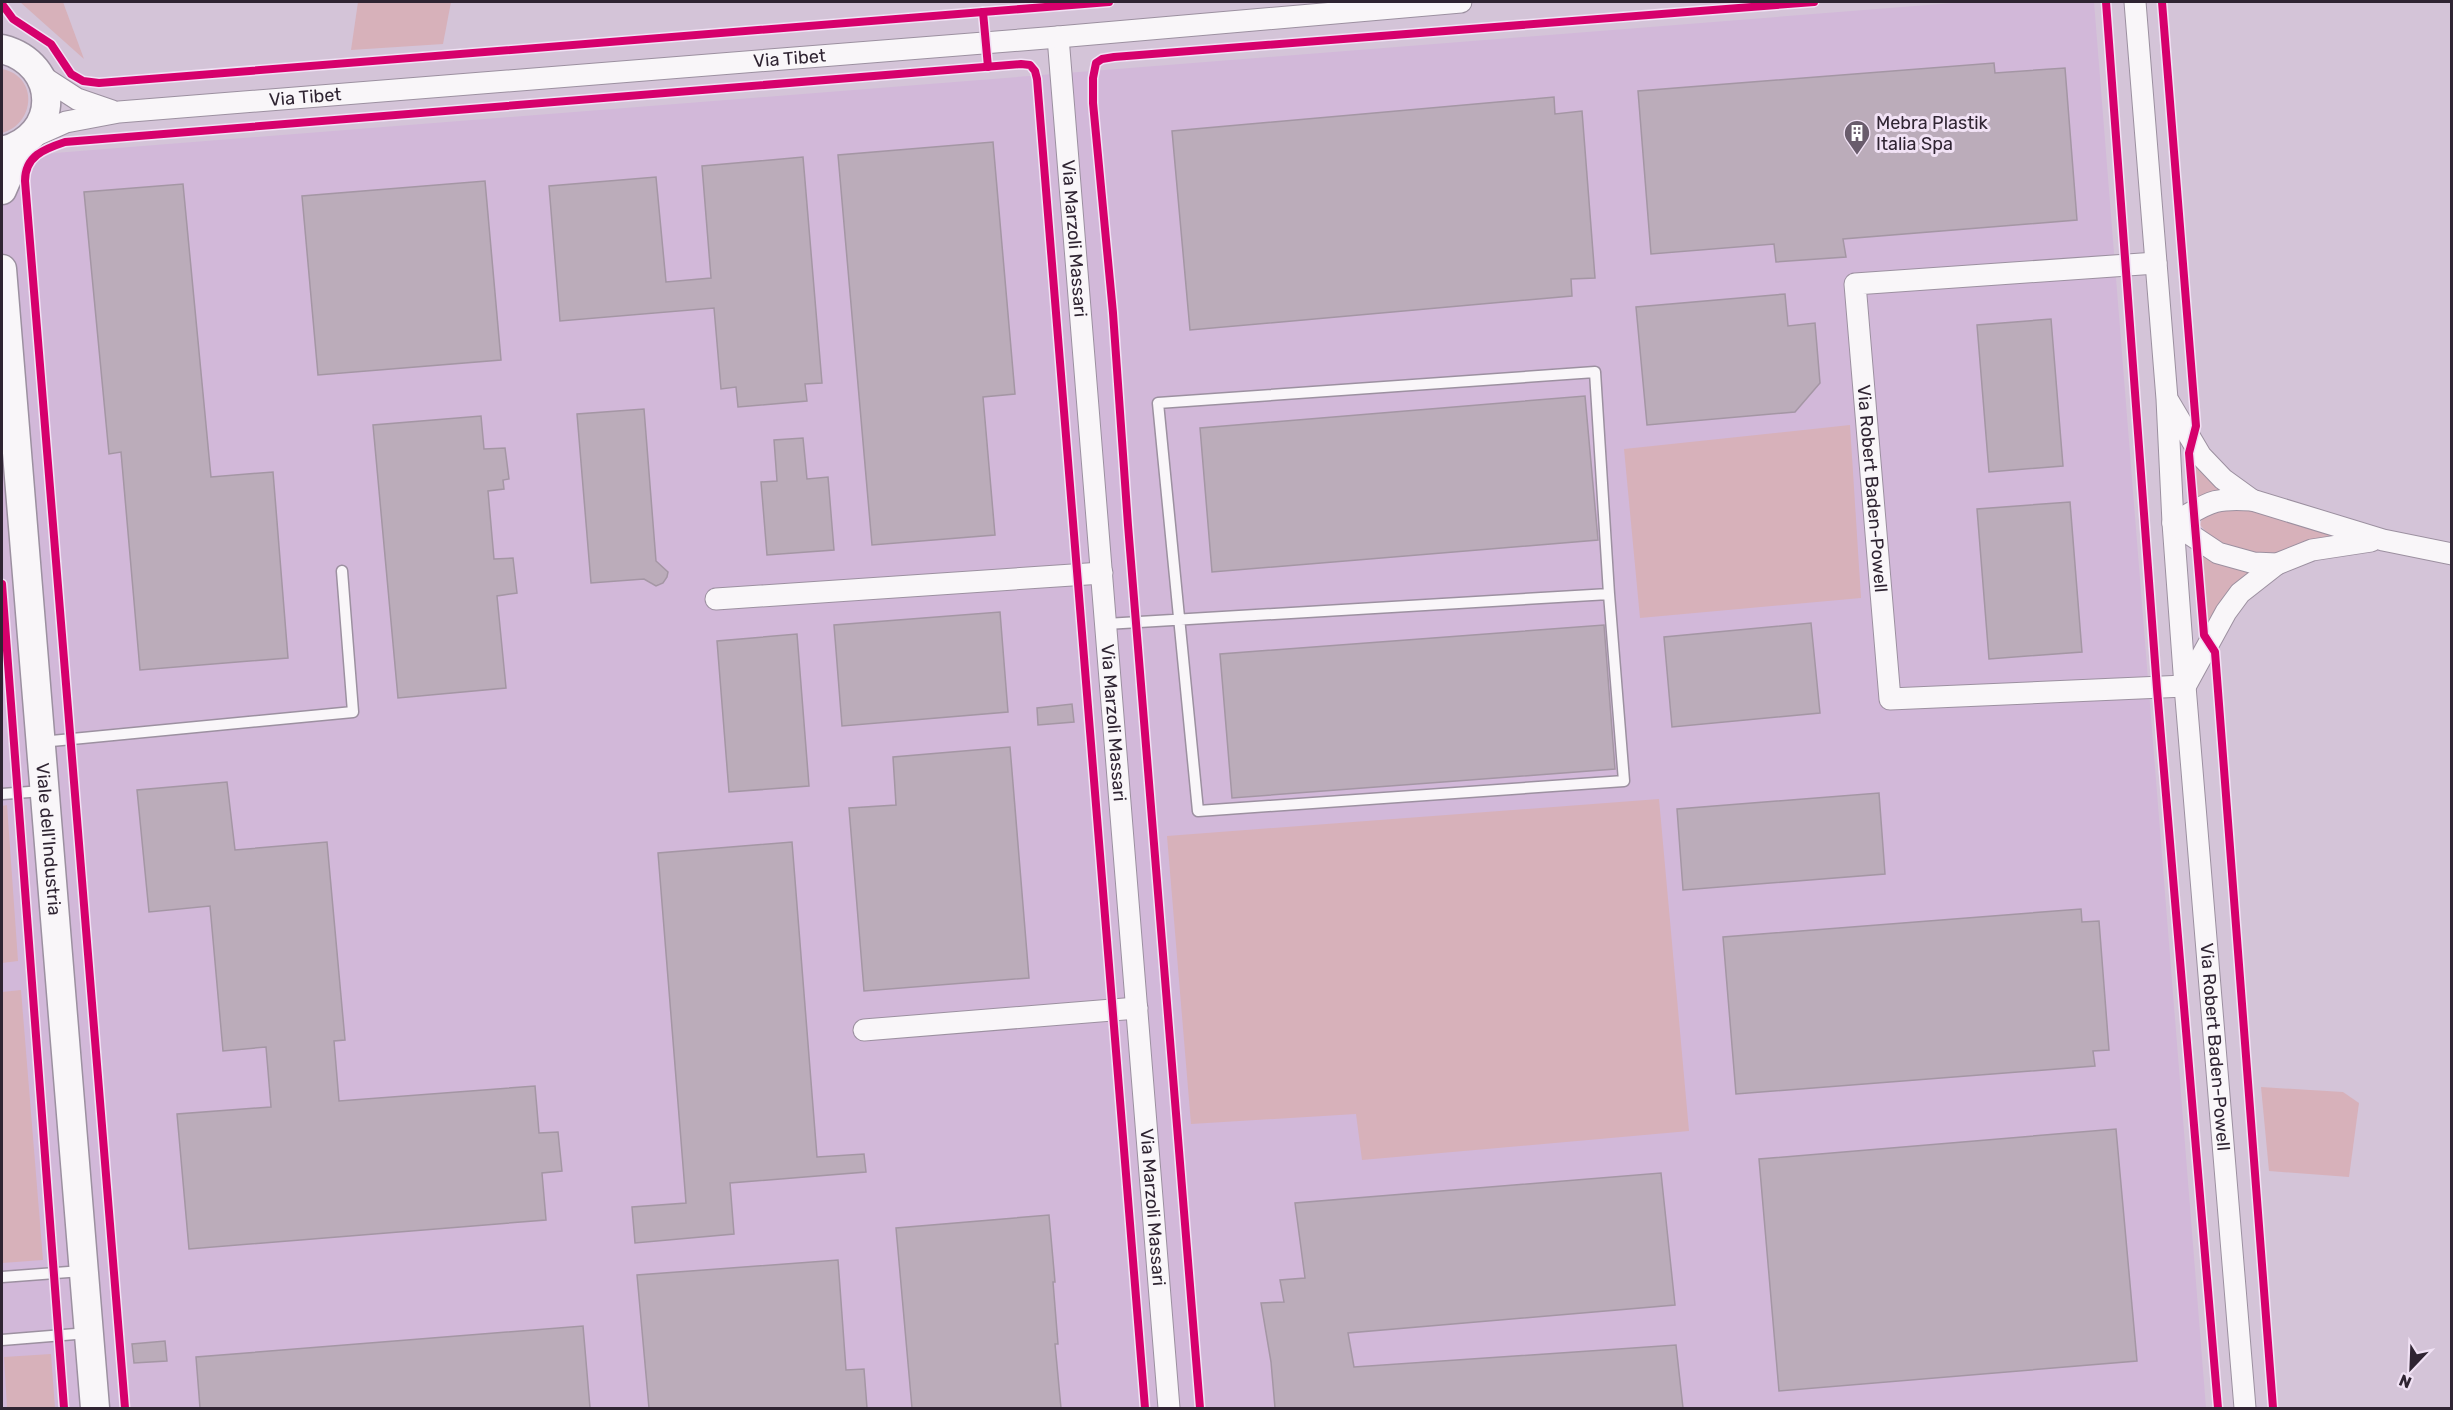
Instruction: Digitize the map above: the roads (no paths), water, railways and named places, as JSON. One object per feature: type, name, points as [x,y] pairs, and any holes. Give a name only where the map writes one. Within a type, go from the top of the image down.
[{"type":"street","name":"Via Tibet","points":[[18,144],[66,122],[119,112],[1058,37],[1461,2]]},
{"type":"street","name":"Via Robert Baden-Powell","points":[[2135,2],[2167,399],[2185,686],[2245,1408]]},
{"type":"street","name":"Via Marzoli Massari","points":[[1058,37],[1169,1408]]},
{"type":"street","points":[[2,190],[18,144],[40,124],[46,108],[45,91],[40,75],[30,62],[6,46]]},
{"type":"street","name":"Via Tibet","points":[[40,75],[77,99],[119,112]]},
{"type":"street","name":"Via Robert Baden-Powell","points":[[2156,263],[1855,284],[1890,699],[2185,686]]},
{"type":"street","name":"Viale dell'Industria","points":[[2,269],[14,471],[40,742],[95,1408]]},
{"type":"street","points":[[2167,399],[2201,456],[2223,479],[2253,500]]},
{"type":"street","points":[[2277,564],[2254,563],[2218,553],[2173,523],[2211,501],[2226,498],[2253,500],[2383,540],[2451,554]]},
{"type":"street","points":[[2185,686],[2226,612],[2240,593],[2277,564],[2312,550],[2383,540]]},
{"type":"street","points":[[716,599],[1102,573]]},
{"type":"street","points":[[864,1030],[1137,1008]]},
{"type":"lane","points":[[1595,372],[1609,594],[1624,781],[1198,811],[1158,403],[1595,372]]},
{"type":"lane","points":[[40,742],[353,712],[342,571]]},
{"type":"lane","points":[[1106,624],[1609,594]]},
{"type":"lane","points":[[2,794],[44,791]]},
{"type":"lane","points":[[2,1277],[83,1271]]},
{"type":"lane","points":[[2,1340],[89,1333]]},
{"type":"place","name":"Mebra Plastik Italia Spa","points":[[1857,156]]}]
